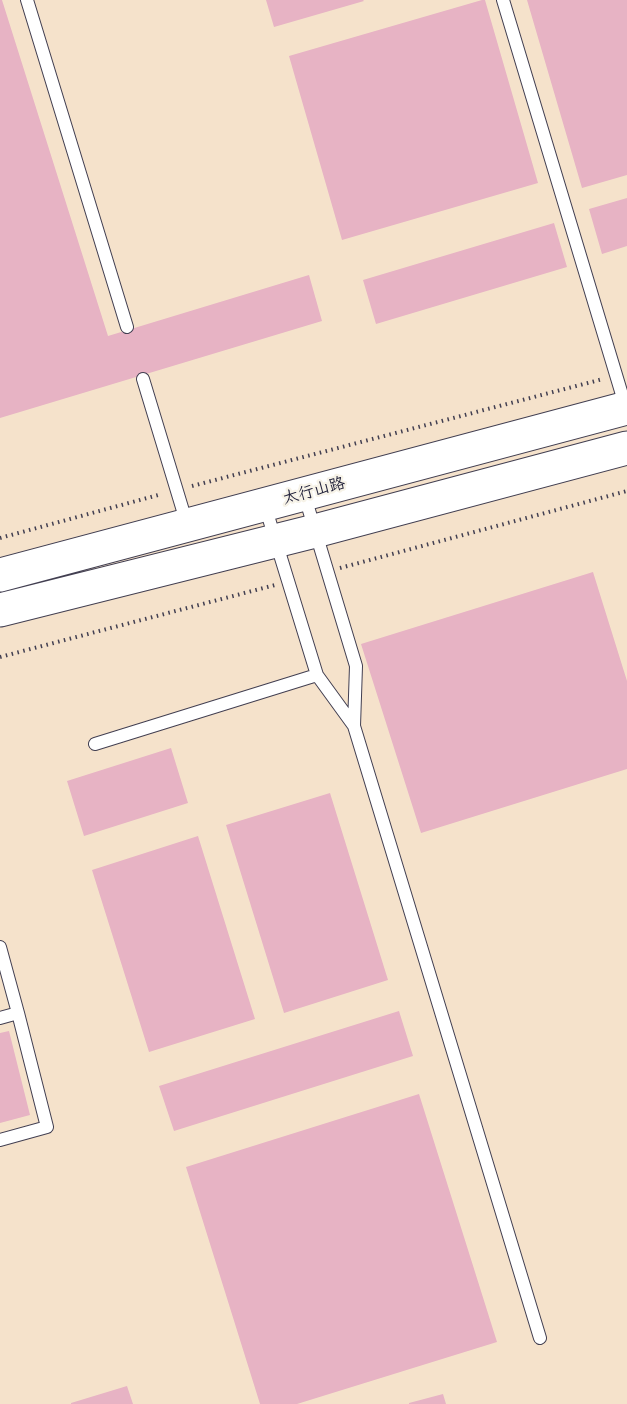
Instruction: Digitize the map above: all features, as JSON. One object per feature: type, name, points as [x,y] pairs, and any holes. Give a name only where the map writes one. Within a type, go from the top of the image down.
[{"type":"street","name":"太行山路","points":[[0,575],[627,409]]},
{"type":"street","points":[[0,610],[315,531],[627,448]]},
{"type":"lane","points":[[27,0],[127,327]]},
{"type":"lane","points":[[503,0],[627,409]]},
{"type":"lane","points":[[143,379],[188,525]]},
{"type":"lane","points":[[304,494],[356,666],[354,726],[540,1338]]},
{"type":"lane","points":[[265,504],[317,675],[354,726]]},
{"type":"lane","points":[[95,744],[317,675]]},
{"type":"lane","points":[[0,947],[47,1127],[0,1140]]},
{"type":"lane","points":[[0,1018],[18,1013]]},
{"type":"path","points":[[0,538],[616,376]]},
{"type":"building","points":[[0,0],[2,0],[108,336],[309,275],[322,321],[0,418]]},
{"type":"building","points":[[266,0],[363,0],[364,1],[274,27]]},
{"type":"building","points":[[485,0],[538,183],[342,240],[289,56]]},
{"type":"building","points":[[527,0],[627,0],[627,175],[582,188]]},
{"type":"building","points":[[627,198],[627,246],[602,254],[589,209]]},
{"type":"building","points":[[554,223],[567,267],[376,324],[363,280]]},
{"type":"building","points":[[593,572],[627,681],[627,769],[421,833],[361,644]]},
{"type":"building","points":[[171,748],[188,803],[84,836],[67,781]]},
{"type":"building","points":[[330,793],[388,980],[284,1013],[226,825]]},
{"type":"building","points":[[198,836],[255,1019],[149,1052],[92,870]]},
{"type":"building","points":[[399,1011],[413,1056],[174,1131],[159,1086]]},
{"type":"building","points":[[9,1031],[30,1115],[0,1123],[0,1033]]},
{"type":"building","points":[[419,1094],[497,1342],[297,1404],[260,1404],[186,1167]]},
{"type":"building","points":[[127,1386],[133,1404],[71,1404],[71,1403]]},
{"type":"building","points":[[443,1394],[446,1404],[409,1404],[409,1403]]}]
